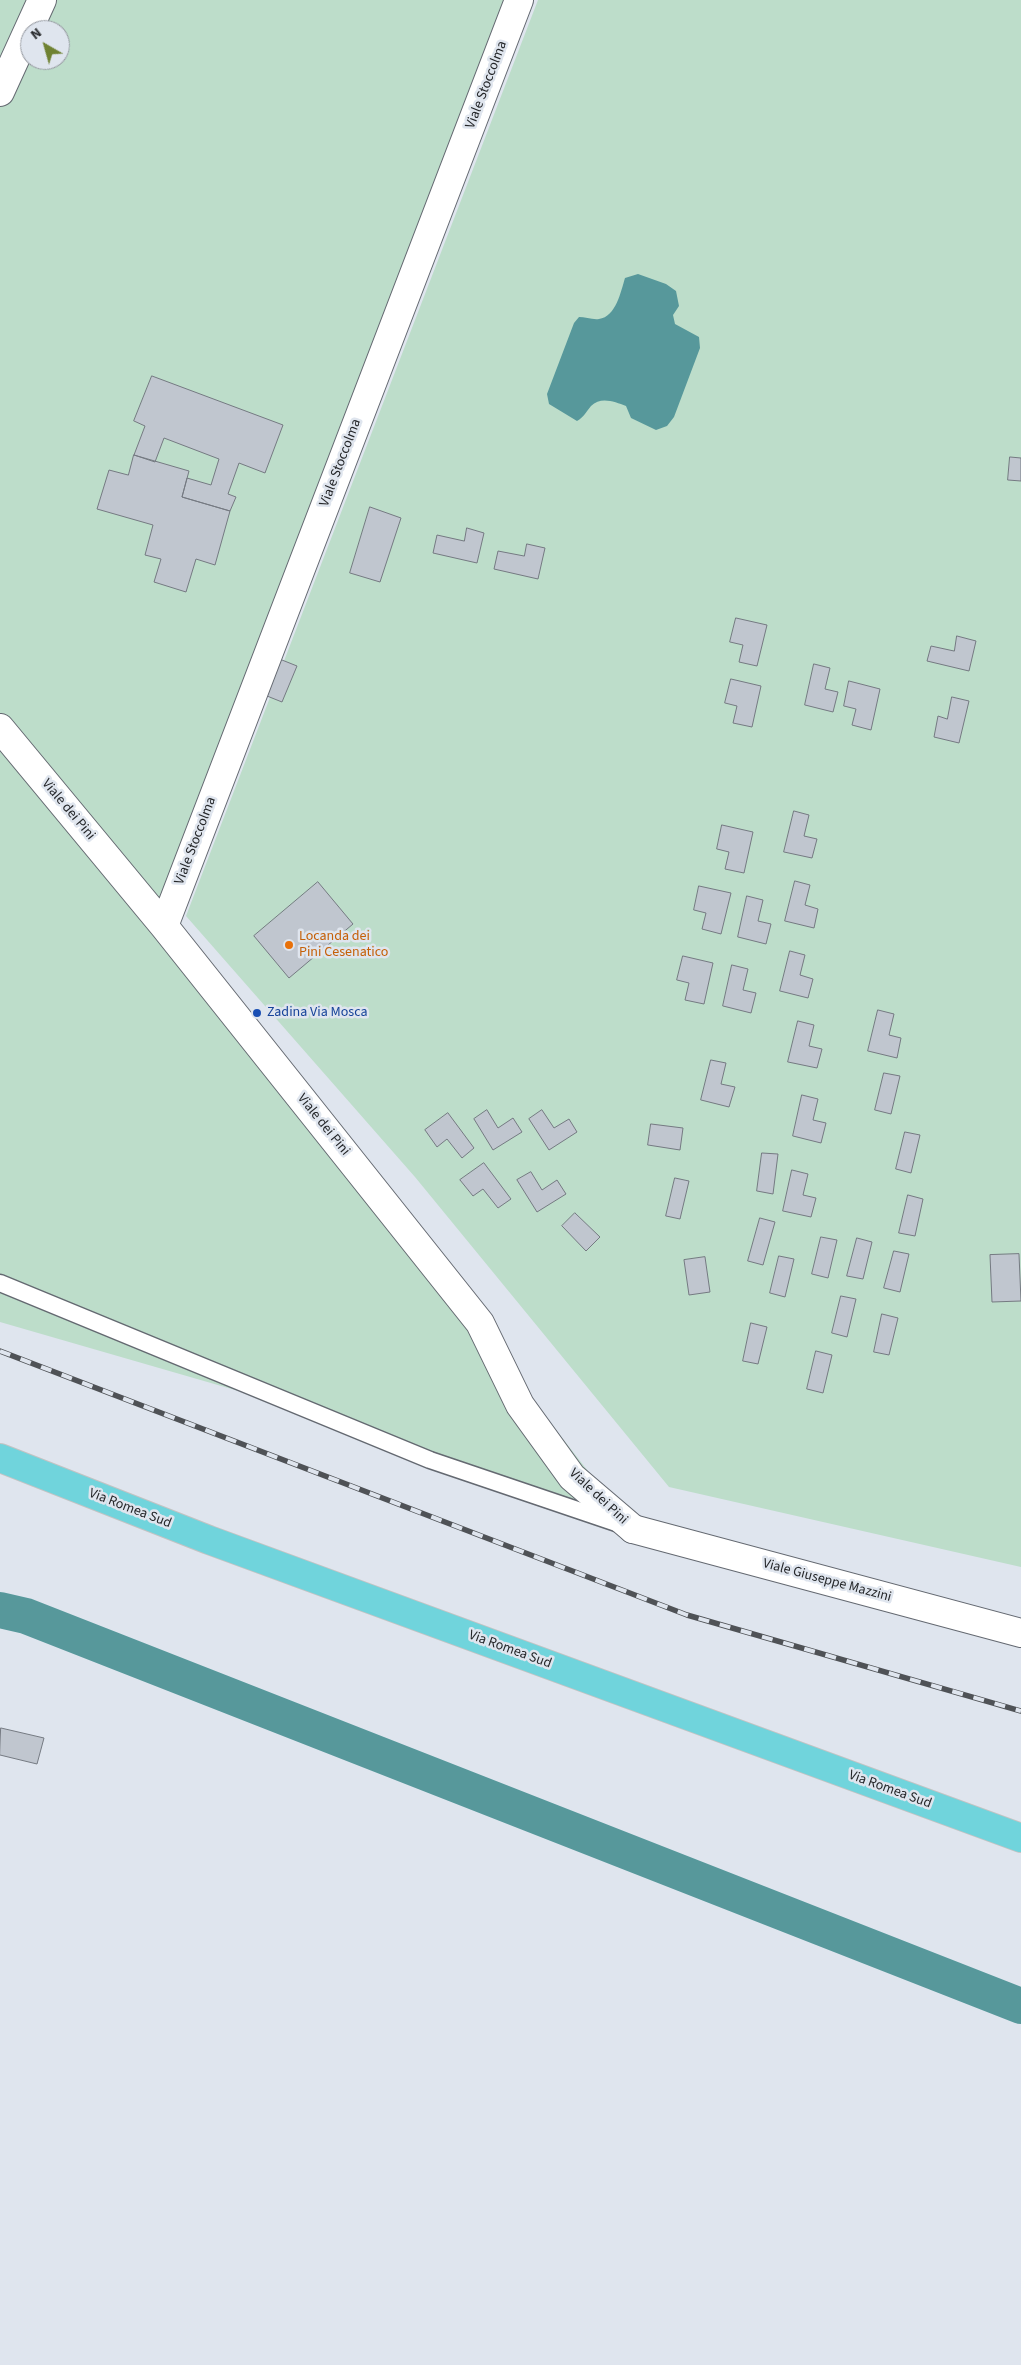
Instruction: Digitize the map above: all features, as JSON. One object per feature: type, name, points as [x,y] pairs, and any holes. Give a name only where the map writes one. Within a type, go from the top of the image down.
[{"type":"main road","name":"Via Romea Sud","points":[[0,1458],[210,1540],[1021,1838]]},
{"type":"street","points":[[0,92],[42,0]]},
{"type":"street","name":"Viale Stoccolma","points":[[164,926],[519,0]]},
{"type":"street","name":"Viale dei Pini","points":[[0,728],[164,926],[480,1322],[520,1405],[572,1477],[633,1529]]},
{"type":"street","name":"Viale Giuseppe Mazzini","points":[[633,1529],[1021,1633]]},
{"type":"lane","points":[[0,1283],[430,1460],[633,1529]]},
{"type":"green space","points":[[0,0],[531,0],[164,926],[633,1529],[325,1416],[0,1322]]},
{"type":"green space","points":[[538,0],[1021,0],[1021,1567],[669,1487],[415,1177],[186,916]]},
{"type":"water","points":[[638,274],[666,284],[676,291],[679,306],[673,315],[675,324],[699,337],[700,348],[674,417],[667,426],[656,430],[631,418],[626,406],[613,402],[599,401],[591,406],[577,421],[549,404],[547,394],[574,323],[579,317],[599,319],[610,314],[617,303],[625,278]]},
{"type":"building","points":[[152,376],[283,425],[265,473],[239,463],[228,494],[236,497],[230,511],[182,497],[187,478],[211,485],[219,459],[164,438],[155,462],[134,455],[145,426],[134,421]]},
{"type":"building","points":[[134,455],[189,471],[182,497],[230,511],[215,565],[196,559],[186,592],[154,582],[161,559],[145,555],[153,525],[97,509],[109,470],[128,475]]},
{"type":"building","points":[[1010,457],[1021,458],[1021,481],[1008,480]]},
{"type":"building","points":[[370,507],[401,518],[380,582],[350,573]]},
{"type":"building","points":[[467,528],[484,533],[477,563],[433,553],[437,535],[464,541]]},
{"type":"building","points":[[527,544],[545,548],[538,579],[494,569],[498,551],[524,556]]},
{"type":"building","points":[[736,618],[767,625],[757,666],[739,662],[743,645],[730,642]]},
{"type":"building","points":[[957,636],[976,641],[969,671],[927,661],[931,646],[954,651]]},
{"type":"building","points":[[277,658],[297,666],[282,702],[262,694]]},
{"type":"building","points":[[814,664],[830,668],[825,689],[838,692],[833,712],[805,705]]},
{"type":"building","points":[[731,679],[761,686],[752,727],[733,723],[737,706],[725,703]]},
{"type":"building","points":[[849,681],[880,689],[871,730],[852,725],[856,709],[844,706]]},
{"type":"building","points":[[952,697],[969,701],[959,743],[934,737],[938,716],[947,719]]},
{"type":"building","points":[[794,811],[809,815],[804,836],[817,839],[812,858],[784,852]]},
{"type":"building","points":[[722,825],[753,832],[744,873],[725,869],[729,852],[717,849]]},
{"type":"building","points":[[795,881],[810,885],[805,905],[818,909],[814,928],[785,921]]},
{"type":"building","points":[[318,882],[353,924],[289,978],[254,936]]},
{"type":"building","points":[[699,886],[731,893],[721,934],[702,929],[706,913],[694,910]]},
{"type":"building","points":[[747,896],[763,900],[758,921],[771,924],[766,944],[738,937]]},
{"type":"building","points":[[790,951],[805,955],[800,975],[813,979],[808,998],[780,991]]},
{"type":"building","points":[[683,956],[713,963],[704,1004],[685,1000],[689,983],[677,980]]},
{"type":"building","points":[[732,965],[748,969],[743,990],[756,993],[751,1013],[723,1006]]},
{"type":"building","points":[[878,1010],[894,1014],[889,1035],[901,1038],[897,1058],[868,1051]]},
{"type":"building","points":[[798,1021],[814,1025],[809,1046],[822,1049],[817,1068],[788,1062]]},
{"type":"building","points":[[711,1060],[726,1063],[721,1084],[735,1087],[729,1107],[701,1100]]},
{"type":"building","points":[[884,1073],[900,1076],[891,1114],[875,1110]]},
{"type":"building","points":[[802,1095],[818,1099],[813,1120],[826,1123],[821,1143],[793,1136]]},
{"type":"building","points":[[487,1110],[498,1128],[513,1118],[522,1132],[493,1150],[474,1119]]},
{"type":"building","points":[[542,1110],[554,1128],[569,1119],[577,1132],[549,1150],[529,1119]]},
{"type":"building","points":[[448,1113],[474,1148],[462,1158],[447,1139],[437,1147],[425,1130]]},
{"type":"building","points":[[651,1124],[683,1128],[680,1150],[648,1145]]},
{"type":"building","points":[[905,1132],[920,1135],[911,1173],[896,1169]]},
{"type":"building","points":[[762,1153],[778,1154],[773,1194],[757,1191]]},
{"type":"building","points":[[484,1163],[511,1199],[498,1208],[483,1189],[473,1196],[460,1180]]},
{"type":"building","points":[[792,1170],[808,1174],[803,1195],[816,1198],[811,1217],[783,1211]]},
{"type":"building","points":[[531,1172],[542,1190],[557,1180],[566,1194],[537,1212],[517,1180]]},
{"type":"building","points":[[675,1178],[689,1181],[680,1219],[666,1216]]},
{"type":"building","points":[[908,1195],[923,1199],[915,1236],[899,1233]]},
{"type":"building","points":[[575,1213],[600,1237],[586,1251],[562,1226]]},
{"type":"building","points":[[760,1218],[775,1222],[763,1265],[748,1261]]},
{"type":"building","points":[[821,1237],[837,1240],[828,1278],[812,1274]]},
{"type":"building","points":[[857,1238],[872,1242],[863,1279],[847,1276]]},
{"type":"building","points":[[894,1251],[909,1254],[900,1292],[884,1288]]},
{"type":"building","points":[[1019,1254],[1021,1301],[992,1302],[990,1255]]},
{"type":"building","points":[[779,1256],[794,1259],[785,1297],[770,1293]]},
{"type":"building","points":[[705,1257],[710,1292],[689,1295],[684,1260]]},
{"type":"building","points":[[841,1296],[856,1299],[847,1337],[832,1333]]},
{"type":"building","points":[[882,1314],[898,1318],[889,1355],[874,1352]]},
{"type":"building","points":[[751,1323],[767,1327],[758,1364],[743,1361]]},
{"type":"building","points":[[816,1351],[832,1355],[823,1393],[807,1389]]},
{"type":"building","points":[[1,1728],[44,1738],[37,1764],[0,1755]]},
{"type":"waterway","points":[[0,1610],[26,1616],[1021,2006]]},
{"type":"railway","points":[[0,1351],[687,1615],[1021,1711]]},
{"type":"place","name":"Locanda dei Pini Cesenatico","points":[[289,945]]},
{"type":"place","name":"Zadina Via Mosca","points":[[257,1013]]}]
